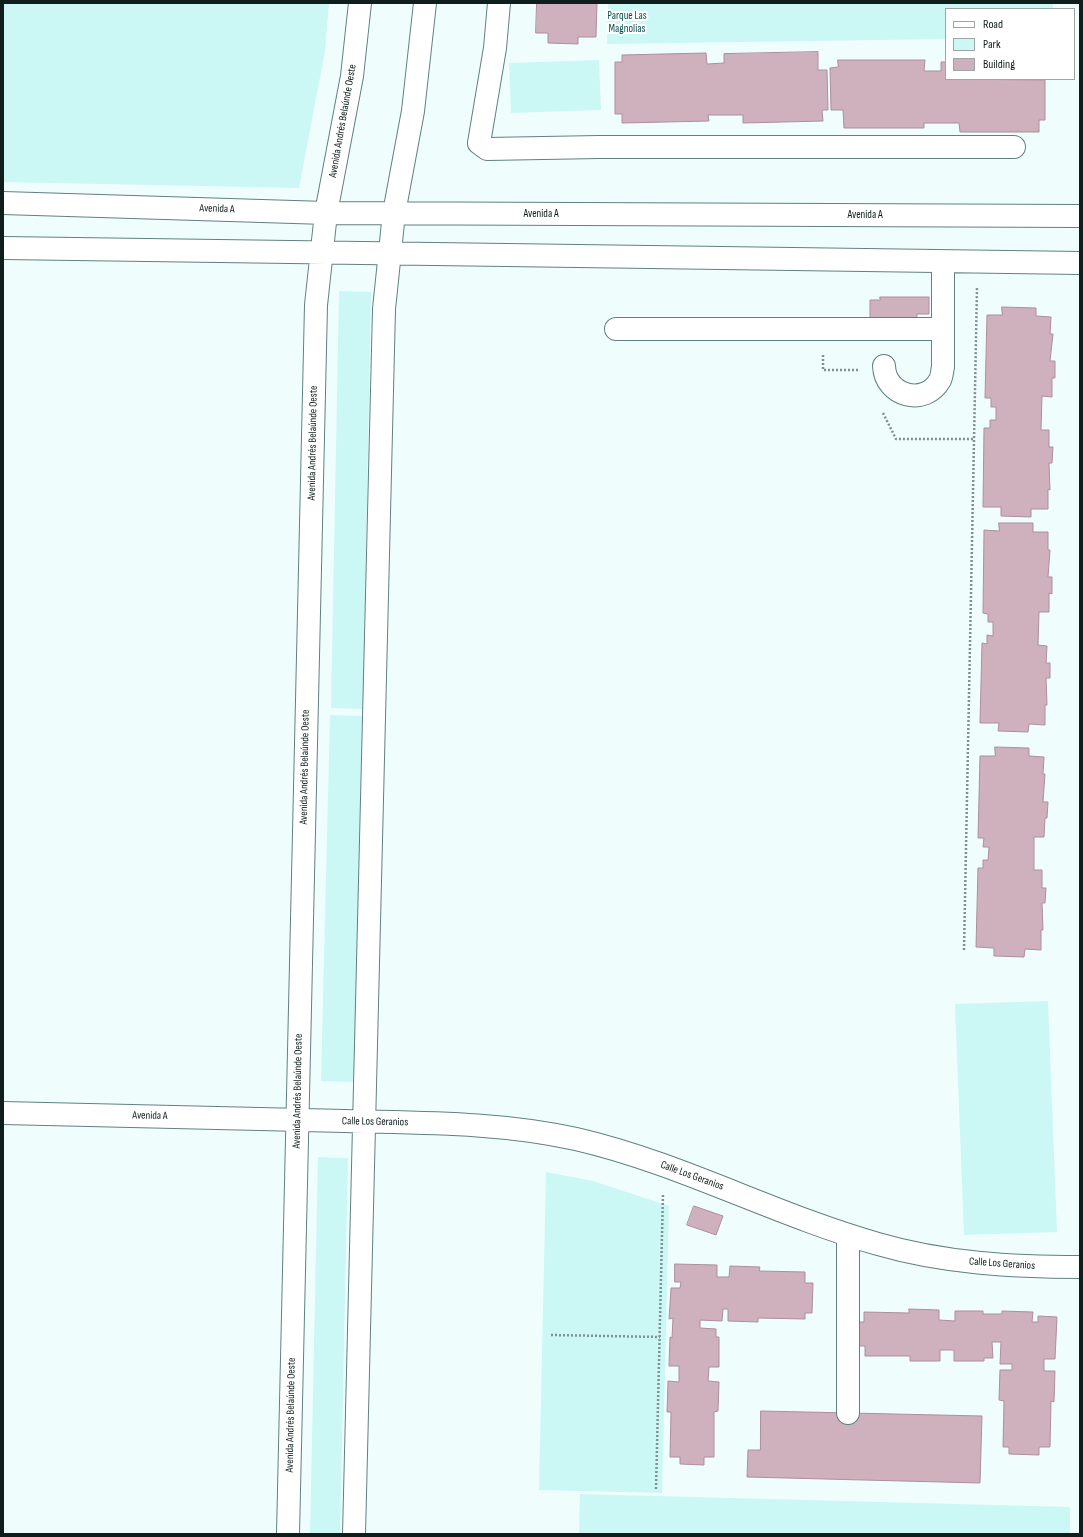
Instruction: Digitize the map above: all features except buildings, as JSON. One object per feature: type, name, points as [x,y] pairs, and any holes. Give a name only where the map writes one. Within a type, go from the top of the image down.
[{"type":"street","name":"Avenida Andrés Belaúnde Oeste","points":[[288,1534],[316,305],[320,254],[326,213],[352,76],[360,3]]},
{"type":"street","points":[[354,1534],[384,309],[394,213],[413,111],[425,3]]},
{"type":"street","points":[[499,3],[495,48],[479,143],[487,149],[599,147],[1014,147]]},
{"type":"street","name":"Avenida A","points":[[3,203],[326,213],[1080,216]]},
{"type":"street","points":[[3,248],[320,254],[1080,263]]},
{"type":"street","points":[[884,366],[886,379],[892,387],[901,394],[912,396],[925,393],[940,379],[942,367],[943,329],[943,262]]},
{"type":"street","points":[[616,329],[943,329]]},
{"type":"street","name":"Avenida A","points":[[3,1113],[297,1120]]},
{"type":"street","name":"Calle Los Geranios","points":[[297,1120],[445,1124],[521,1130],[575,1139],[664,1165],[848,1235],[919,1254],[964,1261],[1049,1268],[1080,1267]]},
{"type":"street","points":[[848,1235],[848,1413]]},
{"type":"path","points":[[964,950],[978,262]]},
{"type":"path","points":[[656,1489],[664,1165]]},
{"type":"path","points":[[551,1335],[660,1337]]},
{"type":"green space","points":[[3,3],[329,3],[325,51],[299,188],[3,182]]},
{"type":"green space","name":"Parque Las Magnolias","points":[[608,3],[1053,3],[1053,8],[945,8],[945,39],[607,44]]},
{"type":"green space","points":[[599,60],[601,110],[511,113],[509,63]]},
{"type":"green space","points":[[339,291],[371,292],[363,709],[331,708]]},
{"type":"green space","points":[[330,715],[362,716],[354,1082],[321,1081]]},
{"type":"green space","points":[[1048,1001],[1057,1232],[964,1235],[955,1004]]},
{"type":"green space","points":[[318,1157],[348,1158],[340,1534],[310,1534]]},
{"type":"green space","points":[[546,1172],[593,1181],[669,1206],[662,1493],[539,1490]]},
{"type":"green space","points":[[580,1494],[1070,1507],[1070,1534],[579,1534]]}]
